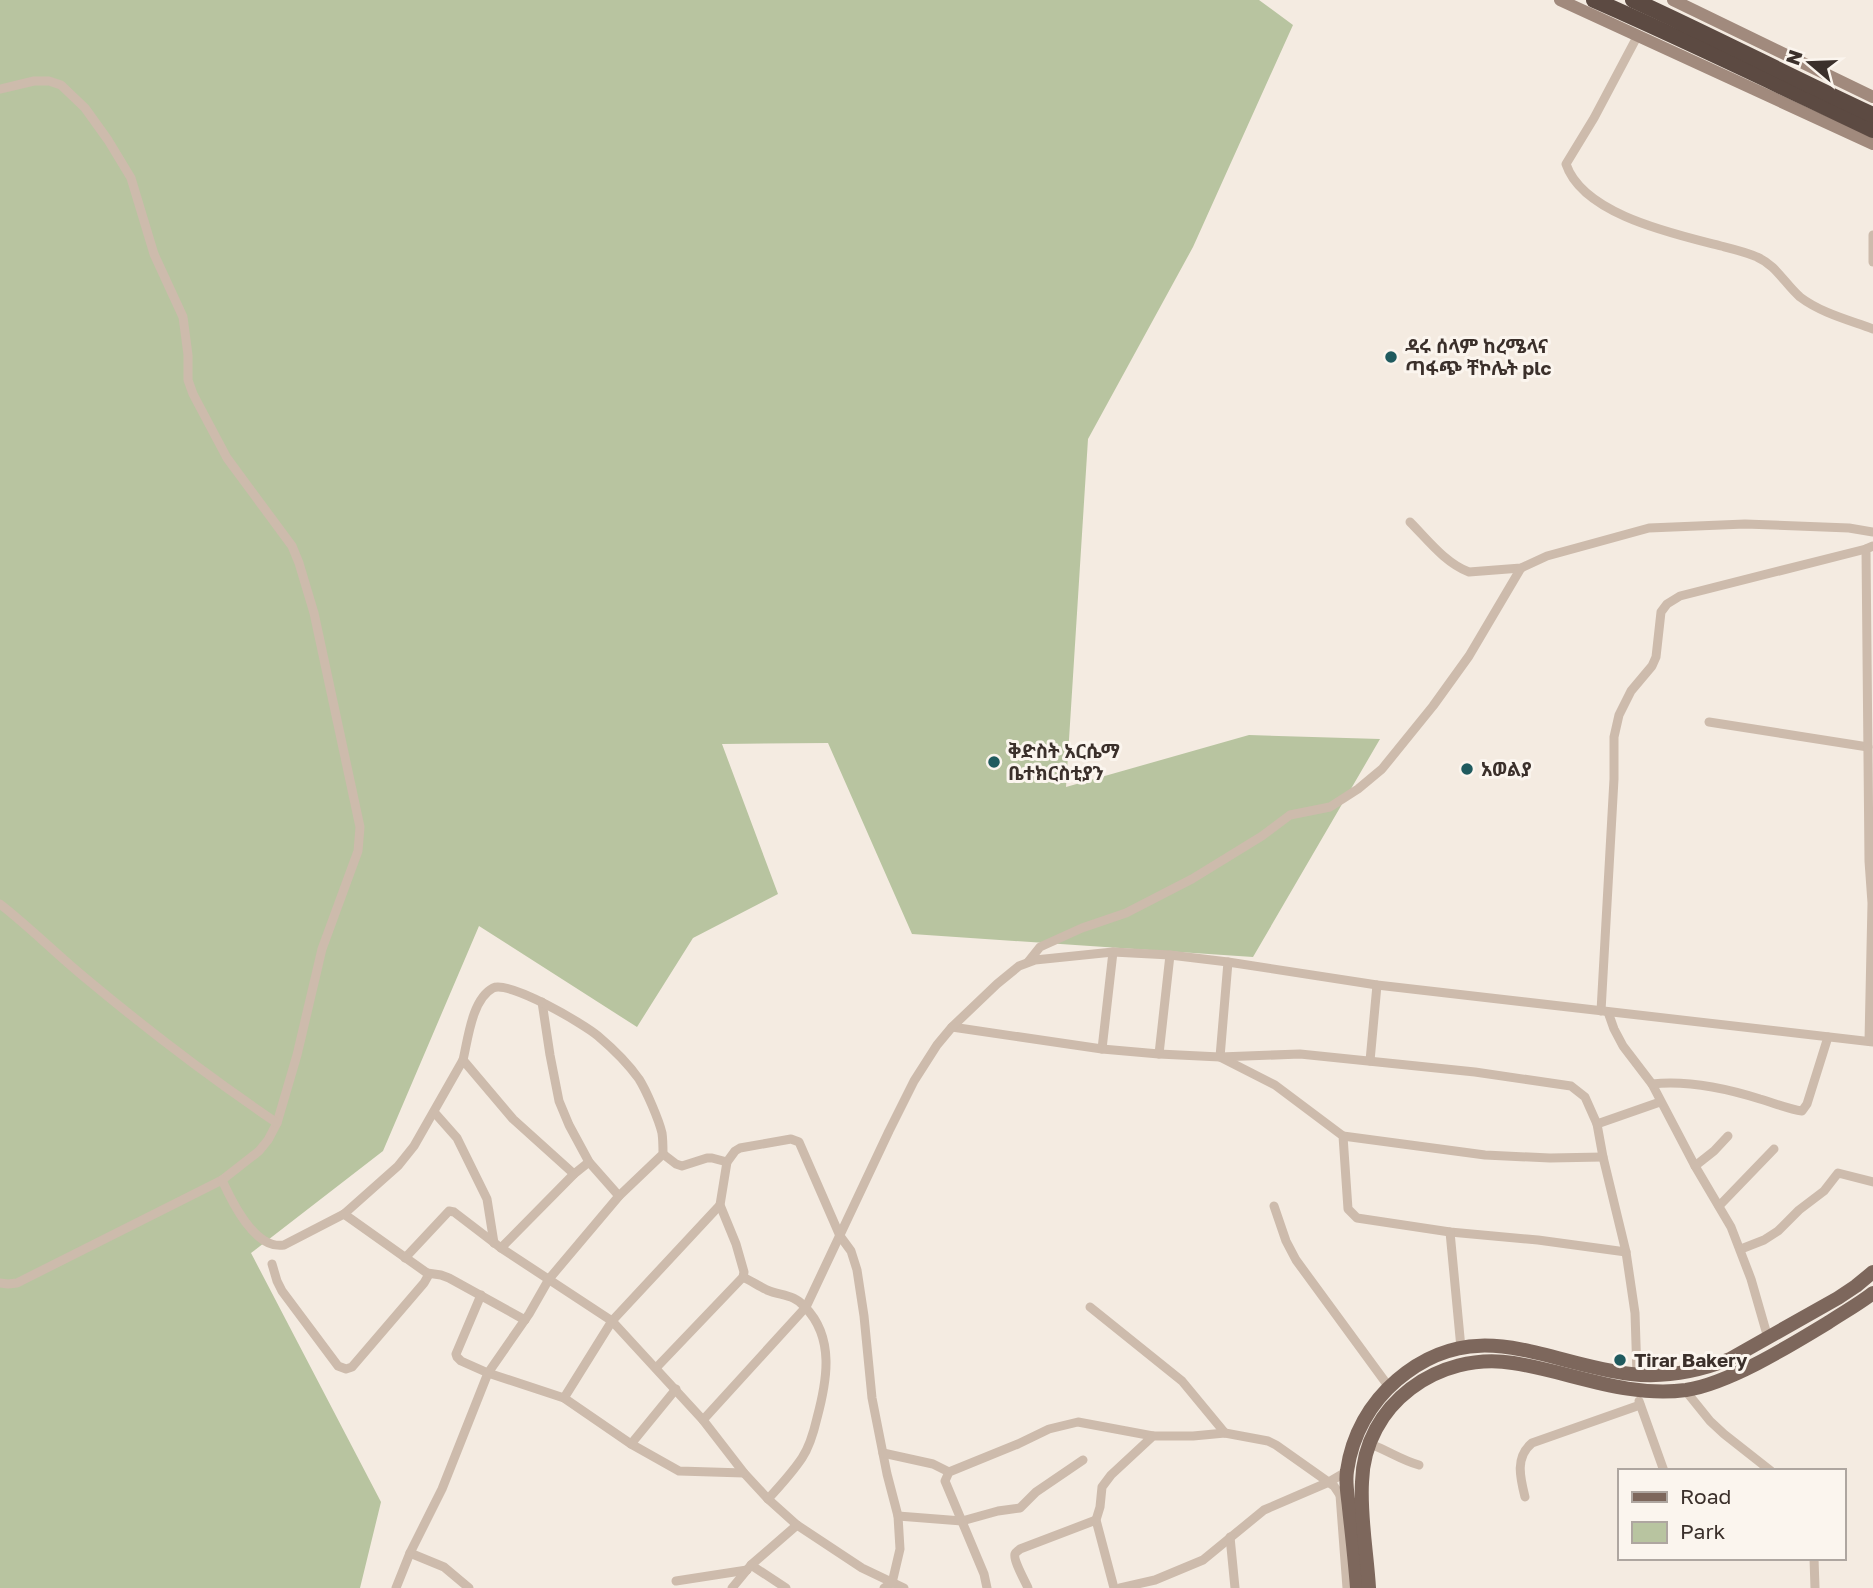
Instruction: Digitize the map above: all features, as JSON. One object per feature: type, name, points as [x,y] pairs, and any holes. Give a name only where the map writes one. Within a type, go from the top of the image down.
[{"type":"highway","points":[[1594,0],[1873,130]]},
{"type":"highway","points":[[1633,0],[1873,115]]},
{"type":"main road","points":[[1560,0],[1873,144]]},
{"type":"main road","points":[[1673,0],[1873,97]]},
{"type":"main road","points":[[1357,1588],[1346,1475],[1353,1444],[1369,1412],[1389,1387],[1408,1370],[1447,1351],[1478,1345],[1533,1351],[1637,1375],[1663,1375],[1696,1369],[1731,1359],[1838,1298],[1873,1272]]},
{"type":"main road","points":[[1369,1588],[1362,1481],[1371,1440],[1390,1408],[1417,1384],[1442,1370],[1467,1363],[1499,1362],[1634,1390],[1685,1390],[1748,1368],[1807,1336],[1873,1293]]},
{"type":"main road","points":[[1696,1369],[1702,1385]]},
{"type":"main road","points":[[1358,1431],[1371,1440]]},
{"type":"street","points":[[1637,35],[1594,118],[1566,164],[1580,187],[1591,197],[1619,213],[1668,232],[1758,257],[1789,287],[1817,308],[1873,329]]},
{"type":"street","points":[[0,89],[34,81],[49,81],[61,85],[85,108],[131,178],[154,254],[183,317],[188,380],[192,394],[227,458],[292,546],[314,613],[360,827],[358,851],[322,949],[297,1055],[277,1123],[268,1140],[259,1151],[222,1180],[16,1283],[0,1283]]},
{"type":"street","points":[[1873,235],[1873,262]]},
{"type":"street","points":[[1410,522],[1447,559],[1469,572],[1521,568],[1547,556],[1649,528],[1745,524],[1873,531]]},
{"type":"street","points":[[703,1420],[806,1307],[914,1082],[937,1045],[997,984],[1019,966],[1035,960],[1113,952],[1170,955],[1377,985],[1604,1012],[1871,1042],[1869,548],[1681,596],[1667,604],[1661,612],[1656,657],[1652,666],[1631,691],[1619,715],[1614,737],[1604,1012],[1623,1046],[1652,1084],[1741,1249],[1768,1338]]},
{"type":"street","points":[[1027,963],[1040,947],[1082,928],[1126,913],[1192,879],[1290,816],[1330,807],[1358,789],[1382,769],[1433,706],[1469,656],[1521,568]]},
{"type":"street","points":[[1709,722],[1868,747]]},
{"type":"street","points":[[0,904],[31,928],[87,980],[220,1085],[277,1123]]},
{"type":"street","points":[[1102,1049],[1113,952]]},
{"type":"street","points":[[1159,1054],[1170,955]]},
{"type":"street","points":[[1220,1057],[1228,962]]},
{"type":"street","points":[[1370,1061],[1377,985]]},
{"type":"street","points":[[222,1180],[235,1208],[248,1224],[276,1247],[285,1245],[344,1214],[398,1166],[414,1146],[463,1060],[474,1014],[481,1000],[490,989],[500,986],[522,992],[542,1002],[597,1035],[636,1076],[660,1125],[663,1154],[619,1196],[549,1279],[488,1373],[442,1489],[396,1588]]},
{"type":"street","points":[[542,1002],[559,1101],[589,1162],[619,1196]]},
{"type":"street","points":[[953,1027],[1102,1049],[1220,1057],[1300,1054],[1475,1072],[1572,1086],[1585,1097],[1597,1124],[1602,1157],[1626,1252],[1635,1313],[1637,1375]]},
{"type":"street","points":[[1652,1084],[1695,1084],[1802,1111],[1807,1104],[1829,1037]]},
{"type":"street","points":[[1220,1057],[1275,1085],[1343,1136],[1485,1155],[1602,1157]]},
{"type":"street","points":[[463,1060],[513,1119],[574,1174]]},
{"type":"street","points":[[1597,1124],[1660,1102]]},
{"type":"street","points":[[434,1112],[457,1138],[486,1199],[497,1246]]},
{"type":"street","points":[[1343,1136],[1348,1204],[1351,1214],[1357,1218],[1450,1232],[1626,1252]]},
{"type":"street","points":[[1695,1166],[1728,1136]]},
{"type":"street","points":[[656,1368],[743,1277],[736,1244],[720,1205],[727,1162],[740,1148],[796,1139],[857,1270],[872,1398],[898,1517],[900,1549],[888,1586]]},
{"type":"street","points":[[1719,1206],[1774,1149]]},
{"type":"street","points":[[663,1154],[682,1166],[707,1158],[727,1162]]},
{"type":"street","points":[[497,1246],[589,1162]]},
{"type":"street","points":[[1741,1249],[1778,1231],[1824,1191],[1838,1173],[1873,1181]]},
{"type":"street","points":[[564,1398],[612,1321],[720,1205]]},
{"type":"street","points":[[1273,1206],[1296,1260],[1389,1387]]},
{"type":"street","points":[[405,1258],[449,1211],[454,1212],[497,1246],[612,1321],[677,1389],[744,1473],[797,1525],[888,1586],[904,1588]]},
{"type":"street","points":[[344,1214],[427,1273],[441,1275],[524,1321]]},
{"type":"street","points":[[1450,1232],[1461,1348]]},
{"type":"street","points":[[272,1264],[277,1281],[291,1305],[338,1366],[346,1369],[356,1363],[424,1283],[427,1273]]},
{"type":"street","points":[[743,1277],[766,1290],[795,1298],[806,1307],[820,1328],[824,1341],[825,1387],[814,1428],[803,1457],[768,1499]]},
{"type":"street","points":[[481,1295],[456,1354],[461,1361],[488,1373],[564,1398],[631,1444],[679,1471],[744,1473]]},
{"type":"street","points":[[1090,1307],[1182,1381],[1225,1433]]},
{"type":"street","points":[[631,1444],[677,1389]]},
{"type":"street","points":[[1634,1390],[1663,1469]]},
{"type":"street","points":[[1685,1390],[1710,1421],[1769,1469]]},
{"type":"street","points":[[1525,1497],[1519,1476],[1521,1458],[1532,1443],[1640,1405]]},
{"type":"street","points":[[987,1588],[984,1574],[945,1481],[949,1472],[1049,1429],[1078,1422],[1153,1436],[1225,1433],[1268,1441],[1329,1482],[1340,1495]]},
{"type":"street","points":[[1114,1588],[1096,1520],[1102,1487],[1107,1479],[1153,1436]]},
{"type":"street","points":[[1371,1440],[1406,1461],[1419,1465]]},
{"type":"street","points":[[883,1453],[933,1464],[949,1472]]},
{"type":"street","points":[[898,1517],[962,1521],[1020,1508],[1037,1492],[1083,1461]]},
{"type":"street","points":[[1120,1588],[1155,1580],[1203,1560],[1230,1536],[1273,1505],[1346,1475]]},
{"type":"street","points":[[1346,1475],[1340,1495],[1347,1588]]},
{"type":"street","points":[[1028,1588],[1016,1563],[1016,1552],[1096,1520]]},
{"type":"street","points":[[732,1588],[749,1567],[797,1525]]},
{"type":"street","points":[[1230,1536],[1235,1588]]},
{"type":"street","points":[[410,1553],[444,1567],[469,1588]]},
{"type":"street","points":[[1814,1560],[1815,1588]]},
{"type":"street","points":[[676,1581],[749,1567],[786,1588]]},
{"type":"green space","points":[[0,0],[1259,0],[1293,25],[1193,247],[1088,439],[1066,787],[1249,735],[1380,739],[1253,957],[912,934],[828,743],[722,744],[778,894],[693,938],[637,1027],[479,926],[383,1151],[251,1253],[381,1502],[360,1588],[0,1588]]},
{"type":"place","name":"ዳሩ ሰላም ከረሜላና ጣፋጭ ቸኮሌት plc","points":[[1391,357]]},
{"type":"place","name":"ቅድስት አርሴማ ቤተክርስቲያን","points":[[994,762]]},
{"type":"place","name":"አወልያ","points":[[1467,769]]},
{"type":"place","name":"Tirar Bakery","points":[[1620,1360]]}]
